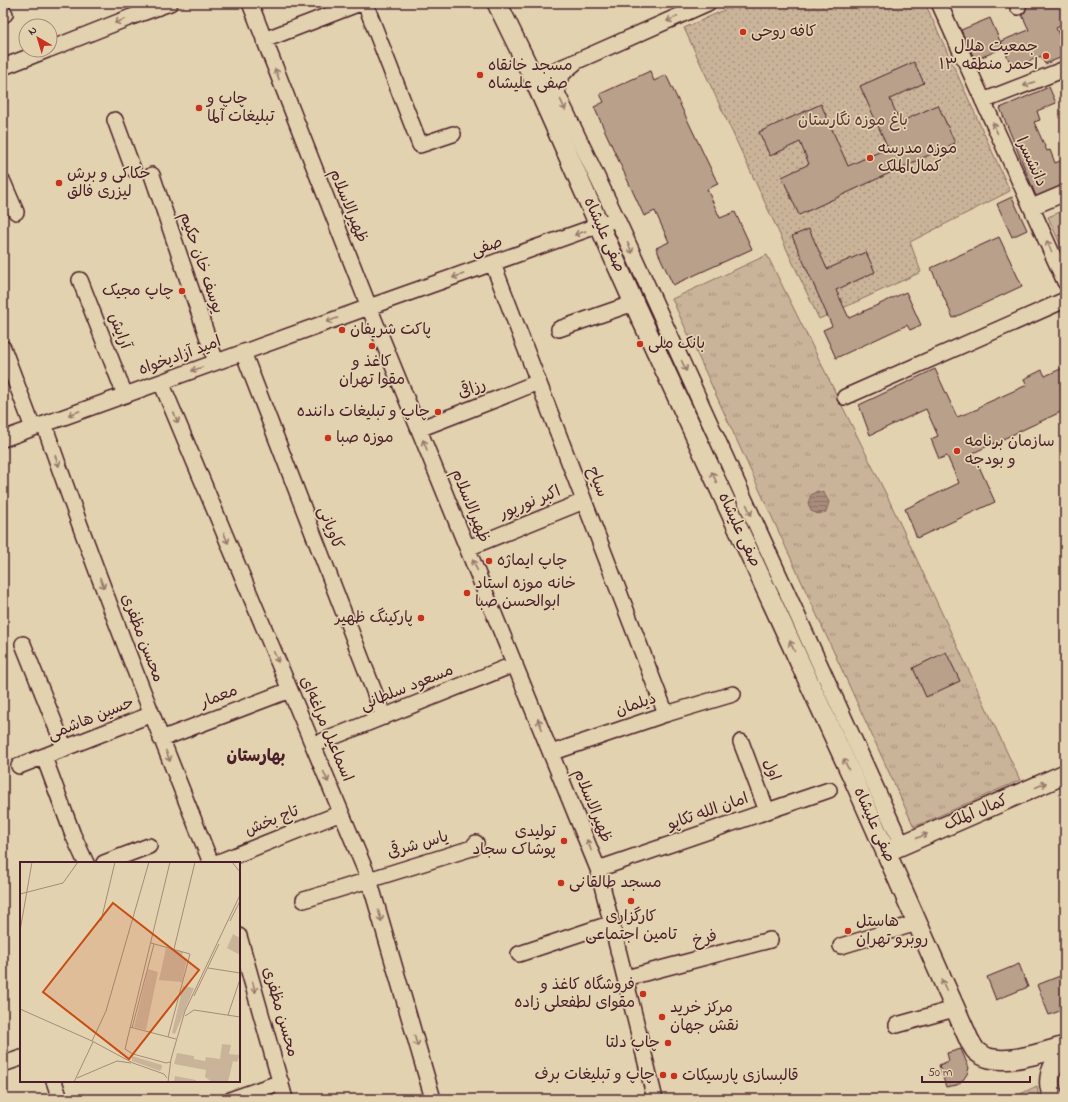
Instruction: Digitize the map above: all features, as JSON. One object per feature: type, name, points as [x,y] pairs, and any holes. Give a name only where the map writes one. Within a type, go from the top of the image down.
[{"type":"main road","name":"صفی علیشاه","points":[[497,3],[534,79],[609,222],[634,303],[894,848],[917,923],[970,1042],[976,1050],[983,1055],[1003,1059],[1017,1059],[1065,1047]]},
{"type":"main road","name":"کمال الملک","points":[[894,848],[1065,774]]},
{"type":"main road","points":[[1055,1099],[1050,1091],[1050,1071],[1065,1047]]},
{"type":"street","points":[[58,46],[170,3]]},
{"type":"street","name":"ظهیرالاسلام","points":[[250,3],[418,428],[598,869],[655,1099]]},
{"type":"street","points":[[264,40],[360,3]]},
{"type":"street","points":[[365,3],[420,145],[453,134]]},
{"type":"street","points":[[534,79],[577,62],[708,3]]},
{"type":"street","name":"دانشسرا","points":[[939,3],[1065,282]]},
{"type":"street","points":[[3,67],[26,58]]},
{"type":"street","name":"صفی علیشاه","points":[[577,62],[559,77],[556,86],[558,95],[609,222],[894,848]]},
{"type":"street","points":[[983,101],[1065,70]]},
{"type":"street","points":[[115,120],[133,169]]},
{"type":"street","name":"یوسف خان حکیم","points":[[152,175],[216,362]]},
{"type":"street","points":[[3,182],[16,212]]},
{"type":"street","points":[[1032,207],[1065,193]]},
{"type":"street","name":"صفی","points":[[369,306],[493,264],[609,222]]},
{"type":"street","name":"سیاح","points":[[493,264],[666,714]]},
{"type":"street","name":"آرایش","points":[[80,280],[125,395]]},
{"type":"street","points":[[844,398],[1065,300]]},
{"type":"street","points":[[560,329],[634,303]]},
{"type":"street","name":"امید آزادیخواه","points":[[3,439],[369,306]]},
{"type":"street","name":"محسن مظفری","points":[[3,348],[70,501],[161,738],[211,862]]},
{"type":"street","name":"کاویانی","points":[[243,352],[384,717]]},
{"type":"street","name":"اسماعیل مراغه‌ای","points":[[161,382],[369,879],[433,1099]]},
{"type":"street","name":"رزاقی","points":[[418,428],[538,382]]},
{"type":"street","name":"اکبر نورپور","points":[[468,548],[584,501]]},
{"type":"street","points":[[23,644],[65,749]]},
{"type":"street","name":"مسعود سلطانی","points":[[313,745],[515,664]]},
{"type":"street","name":"معمار","points":[[161,738],[290,690]]},
{"type":"street","name":"دیلمان","points":[[551,753],[666,714],[733,694]]},
{"type":"street","name":"حسین هاشمی","points":[[19,766],[44,758],[152,714]]},
{"type":"street","name":"اول","points":[[741,742],[767,811]]},
{"type":"street","points":[[44,758],[72,835],[86,862]]},
{"type":"street","name":"امان الله تکاپو","points":[[598,869],[829,790]]},
{"type":"street","name":"تاج بخش","points":[[218,862],[341,813]]},
{"type":"street","name":"یاس شرقی","points":[[304,900],[472,848],[476,843]]},
{"type":"street","points":[[107,862],[150,846]]},
{"type":"street","points":[[519,954],[612,923]]},
{"type":"street","points":[[841,946],[917,923]]},
{"type":"street","name":"محسن مظفری","points":[[240,939],[285,1099]]},
{"type":"street","name":"فرخ","points":[[626,978],[770,940]]},
{"type":"street","points":[[897,1025],[954,1009]]},
{"type":"street","points":[[3,1064],[20,1058]]},
{"type":"street","points":[[54,1082],[60,1099]]},
{"type":"street","points":[[232,1099],[281,1082]]},
{"type":"green space","name":"باغ موزه نگارستان","points":[[740,3],[858,3],[859,6],[865,3],[925,3],[1010,191],[910,242],[921,272],[819,319],[684,28]]},
{"type":"green space","points":[[1065,210],[1065,255],[1048,217]]},
{"type":"green space","points":[[767,255],[889,500],[1020,780],[914,827],[672,299]]},
{"type":"green space","points":[[1037,1086],[1039,1099],[1010,1099]]},
{"type":"shaded area","points":[[817,491],[824,493],[829,502],[826,512],[818,514],[811,511],[808,503],[811,495]]},
{"type":"building","points":[[1026,3],[1065,3],[1065,24],[1056,28],[1065,49],[1065,56],[1045,64],[1041,56],[1018,66],[1010,63],[1001,41],[1029,30],[1022,15],[1026,10]]},
{"type":"building","points":[[990,18],[1003,48],[975,60],[961,30]]},
{"type":"building","points":[[914,62],[924,83],[890,99],[900,122],[938,105],[955,143],[799,215],[782,177],[809,164],[800,142],[770,156],[759,132],[821,104],[848,166],[888,148],[860,86]]},
{"type":"building","points":[[650,71],[654,81],[666,75],[718,184],[707,189],[720,218],[735,212],[752,249],[673,285],[656,248],[669,242],[655,211],[644,216],[594,107],[604,102],[600,94]]},
{"type":"building","points":[[1049,87],[1056,103],[1037,111],[1040,120],[1034,122],[1047,151],[1050,150],[1055,163],[1065,159],[1065,184],[1036,196],[1000,108]]},
{"type":"building","points":[[1012,197],[1027,230],[1012,237],[997,204]]},
{"type":"building","points":[[809,229],[827,269],[866,252],[875,272],[836,290],[849,318],[906,292],[921,325],[910,330],[907,325],[836,358],[823,330],[832,326],[792,236]]},
{"type":"building","points":[[999,237],[1022,286],[953,318],[931,268]]},
{"type":"building","name":"سازمان برنامه و بودجه","points":[[1065,367],[1065,410],[973,453],[995,502],[917,538],[905,509],[959,483],[947,456],[939,459],[931,439],[938,436],[926,409],[870,435],[859,405],[935,369],[957,417],[978,409],[980,406],[1027,385],[1024,379],[1042,370],[1045,376]]},
{"type":"building","points":[[946,652],[960,681],[926,697],[913,668]]},
{"type":"building","points":[[1019,964],[1028,987],[996,1000],[987,977]]},
{"type":"building","points":[[1065,974],[1065,1009],[1049,1015],[1037,985]]},
{"type":"building","points":[[961,1049],[969,1068],[967,1074],[957,1085],[946,1087],[939,1065],[949,1061],[947,1053]]},
{"type":"place","name":"کافه روحی","points":[[743,32]]},
{"type":"place","name":"جمعیت هلال احمر منطقه ۱۳","points":[[1046,56]]},
{"type":"place","name":"مسجد خانقاه صفی علیشاه","points":[[480,75]]},
{"type":"place","name":"چاپ و تبلیغات آلما","points":[[199,108]]},
{"type":"place","name":"موزه مدرسه کمال‌الملک","points":[[870,158]]},
{"type":"place","name":"حکاکی و برش لیزری فالق","points":[[59,183]]},
{"type":"place","name":"چاپ مجیک","points":[[182,291]]},
{"type":"place","name":"پاکت شریفان","points":[[342,330]]},
{"type":"place","name":"بانک ملی","points":[[640,344]]},
{"type":"place","name":"کاغذ و مقوا تهران","points":[[372,346]]},
{"type":"place","name":"چاپ و تبلیغات داننده","points":[[438,412]]},
{"type":"place","name":"موزه صبا","points":[[328,438]]},
{"type":"place","name":"سازمان برنامه و بودجه","points":[[957,451]]},
{"type":"place","name":"چاپ ایماژه","points":[[489,561]]},
{"type":"place","name":"خانه موزه استاد ابوالحسن صبا","points":[[467,593]]},
{"type":"place","name":"پارکینگ ظهیر","points":[[421,618]]},
{"type":"place","name":"تولیدی پوشاک سجاد","points":[[564,841]]},
{"type":"place","name":"مسجد طالقانی","points":[[561,883]]},
{"type":"place","name":"کارگزاری تامین اجتماعی","points":[[631,901]]},
{"type":"place","name":"هاستل روبرو تهران","points":[[848,931]]},
{"type":"place","name":"فروشگاه کاغذ و مقوای لطفعلی زاده","points":[[643,994]]},
{"type":"place","name":"مرکز خرید نقش جهان","points":[[662,1017]]},
{"type":"place","name":"چاپ دلتا","points":[[668,1043]]},
{"type":"place","name":"چاپ و تبلیغات برف","points":[[663,1075]]},
{"type":"place","name":"قالبسازی پارسیکات","points":[[674,1076]]},
{"type":"district","name":"بهارستان","points":[[256,756]]}]
